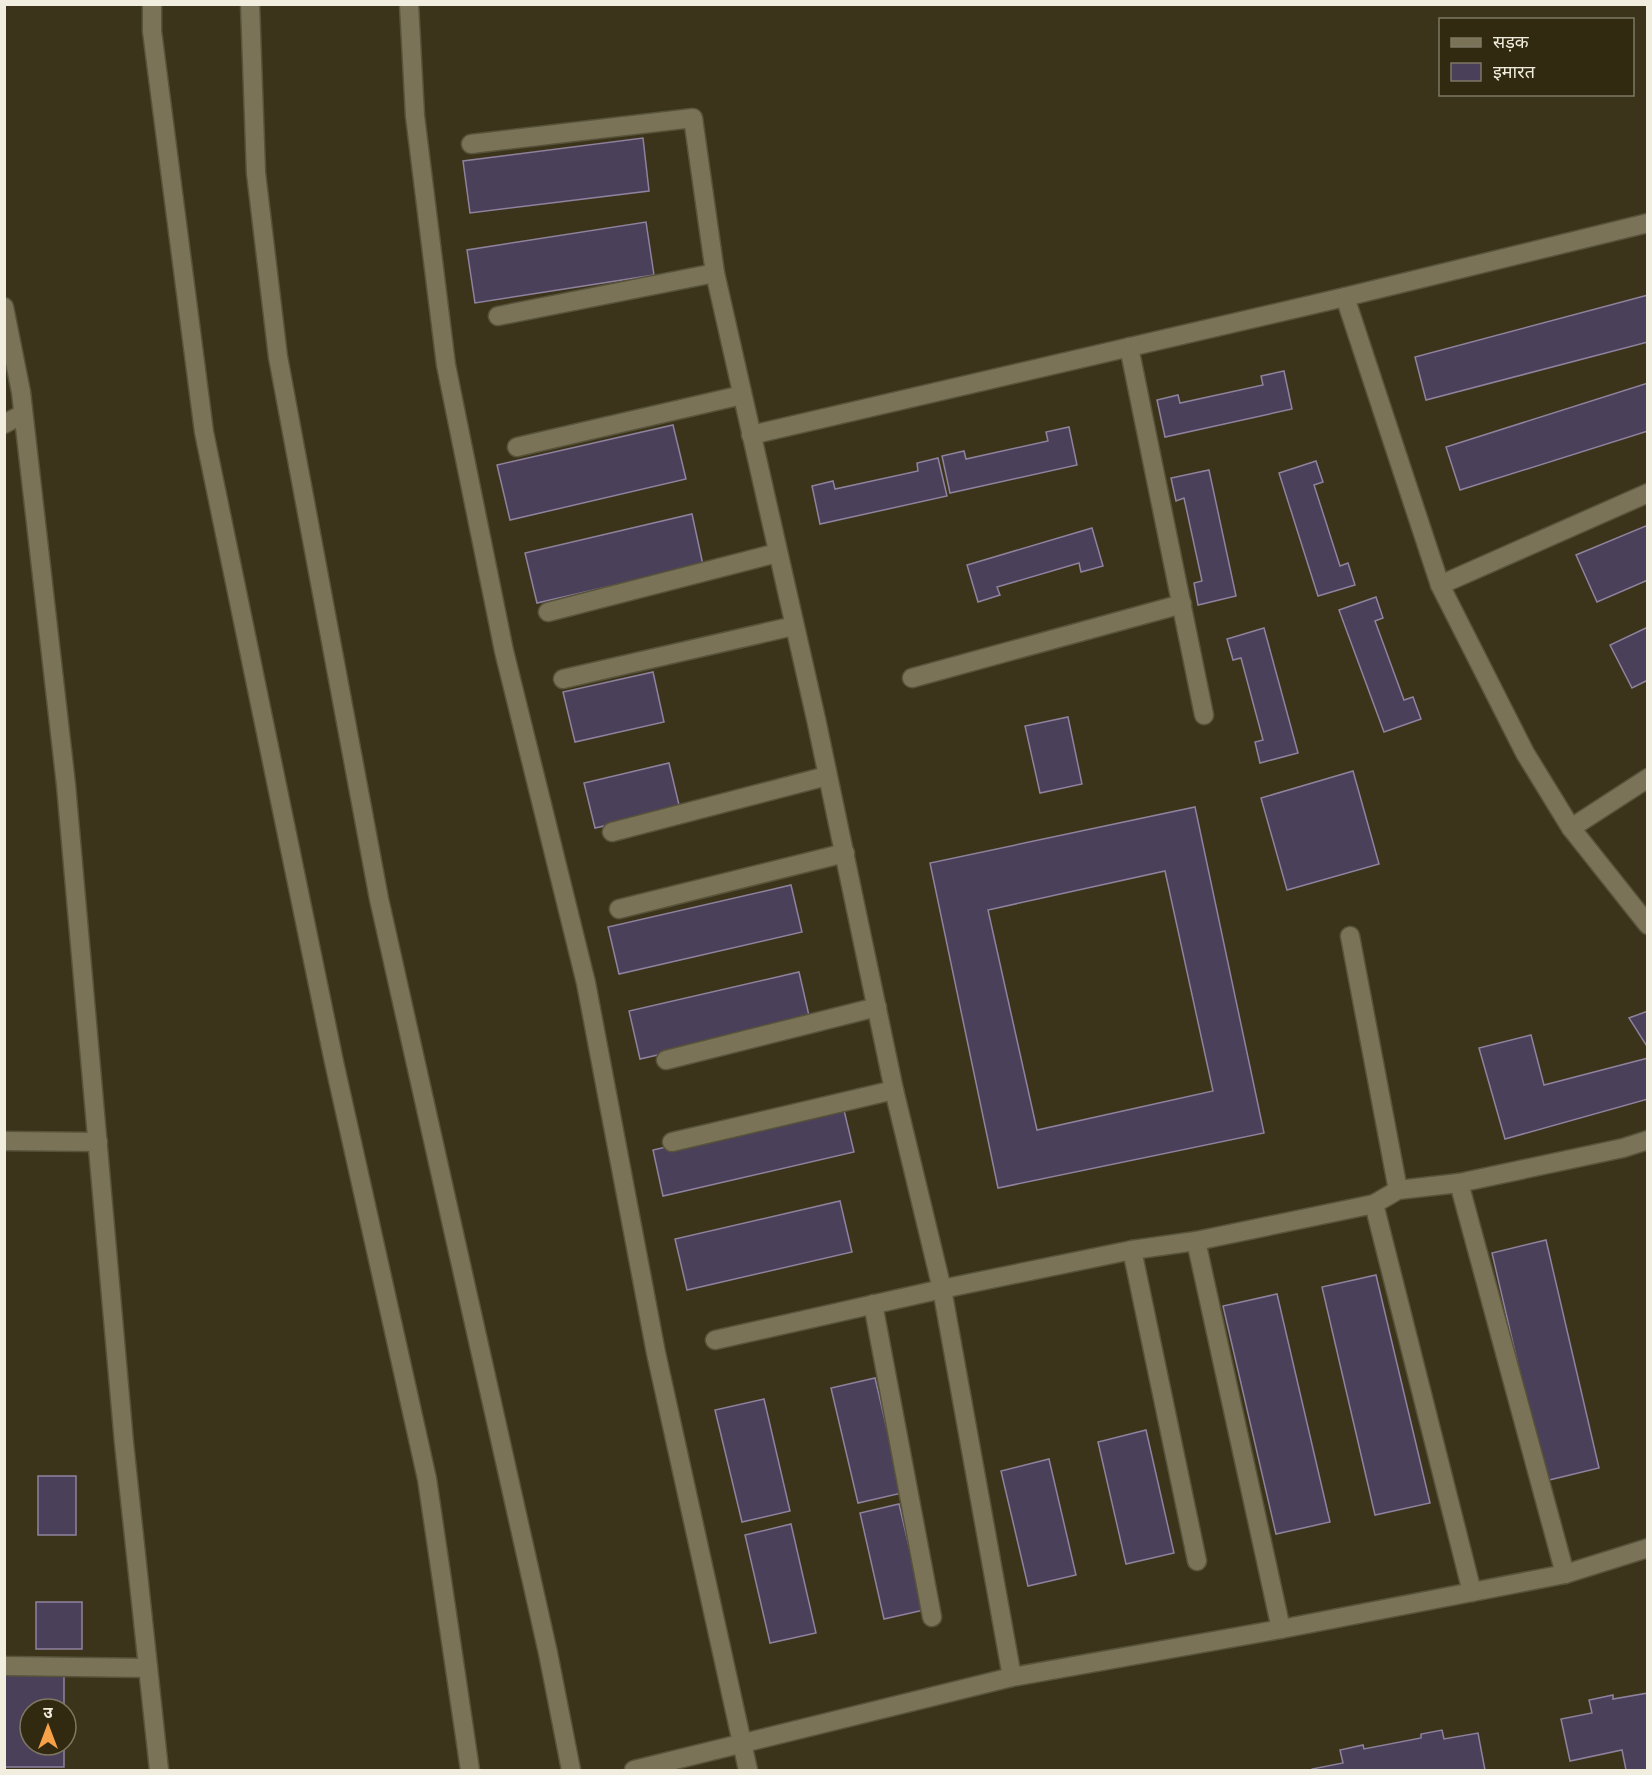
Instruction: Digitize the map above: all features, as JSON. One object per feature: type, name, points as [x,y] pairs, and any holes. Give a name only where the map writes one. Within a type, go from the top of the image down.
[{"type":"street","points":[[152,4],[152,30],[204,432],[332,1050],[427,1479],[470,1770]]},
{"type":"street","points":[[250,4],[256,173],[278,357],[379,899],[543,1630],[571,1770]]},
{"type":"street","points":[[409,4],[415,116],[446,365],[504,651],[586,982],[656,1353],[748,1770]]},
{"type":"street","points":[[471,144],[693,118],[716,273],[845,853],[894,1090],[942,1289],[1012,1677]]},
{"type":"street","points":[[751,435],[1345,297],[1647,223]]},
{"type":"street","points":[[498,316],[716,273]]},
{"type":"street","points":[[1345,297],[1440,585],[1525,753],[1571,828],[1647,925]]},
{"type":"street","points":[[4,308],[23,414],[66,785],[124,1443],[159,1770]]},
{"type":"street","points":[[1129,346],[1204,715]]},
{"type":"street","points":[[517,447],[742,395]]},
{"type":"street","points":[[4,424],[23,414]]},
{"type":"street","points":[[1440,585],[1647,493]]},
{"type":"street","points":[[548,612],[777,553]]},
{"type":"street","points":[[912,678],[1182,604]]},
{"type":"street","points":[[563,679],[794,626]]},
{"type":"street","points":[[612,832],[827,776]]},
{"type":"street","points":[[1571,828],[1647,778]]},
{"type":"street","points":[[619,909],[845,853]]},
{"type":"street","points":[[1350,936],[1398,1190]]},
{"type":"street","points":[[666,1060],[876,1007]]},
{"type":"street","points":[[672,1142],[894,1090]]},
{"type":"street","points":[[716,1340],[942,1289],[1132,1250],[1196,1241],[1374,1204],[1398,1190],[1459,1183],[1623,1148],[1647,1140]]},
{"type":"street","points":[[4,1141],[98,1142]]},
{"type":"street","points":[[1459,1183],[1565,1574]]},
{"type":"street","points":[[1374,1204],[1472,1592]]},
{"type":"street","points":[[1196,1241],[1281,1629]]},
{"type":"street","points":[[1132,1250],[1197,1562]]},
{"type":"street","points":[[873,1304],[932,1617]]},
{"type":"street","points":[[634,1770],[744,1745],[1012,1677],[1281,1629],[1565,1574],[1647,1548]]},
{"type":"street","points":[[4,1666],[148,1668]]},
{"type":"building","points":[[643,138],[649,191],[470,213],[463,161]]},
{"type":"building","points":[[646,222],[654,275],[475,303],[467,250]]},
{"type":"building","points":[[1648,295],[1648,342],[1426,400],[1415,357]]},
{"type":"building","points":[[1284,371],[1292,409],[1165,437],[1157,400],[1178,395],[1180,403],[1263,385],[1261,376]]},
{"type":"building","points":[[1648,383],[1648,431],[1460,490],[1446,447]]},
{"type":"building","points":[[673,425],[686,479],[510,520],[497,465]]},
{"type":"building","points":[[1069,427],[1077,465],[950,493],[942,456],[964,451],[966,459],[1048,441],[1046,432]]},
{"type":"building","points":[[938,458],[947,496],[820,524],[812,486],[833,481],[835,489],[918,471],[917,463]]},
{"type":"building","points":[[1316,461],[1323,482],[1314,485],[1340,566],[1348,563],[1355,585],[1318,596],[1279,473]]},
{"type":"building","points":[[1209,470],[1236,596],[1198,605],[1194,583],[1202,581],[1184,498],[1176,501],[1171,478]]},
{"type":"building","points":[[692,514],[703,565],[537,603],[525,553]]},
{"type":"building","points":[[1648,525],[1648,580],[1597,602],[1576,555]]},
{"type":"building","points":[[1092,528],[1103,566],[1081,572],[1079,563],[997,587],[1000,595],[978,602],[967,565]]},
{"type":"building","points":[[1376,597],[1383,618],[1375,621],[1404,700],[1413,697],[1421,719],[1384,732],[1339,610]]},
{"type":"building","points":[[1648,627],[1648,680],[1632,688],[1610,645]]},
{"type":"building","points":[[1264,628],[1298,753],[1260,763],[1255,742],[1263,740],[1241,658],[1233,660],[1227,639]]},
{"type":"building","points":[[653,672],[664,722],[575,742],[563,692]]},
{"type":"building","points":[[1068,717],[1082,784],[1040,793],[1025,726]]},
{"type":"building","points":[[669,763],[680,809],[595,828],[584,783]]},
{"type":"building","points":[[1353,771],[1379,864],[1287,890],[1261,798]]},
{"type":"building","points":[[1195,807],[1264,1133],[998,1188],[930,863]],"holes":[[[1165,871],[1213,1091],[1037,1130],[988,910]]]},
{"type":"building","points":[[791,885],[802,932],[619,974],[608,927]]},
{"type":"building","points":[[799,972],[810,1020],[640,1059],[629,1011]]},
{"type":"building","points":[[1648,1011],[1648,1048],[1629,1018]]},
{"type":"building","points":[[1531,1035],[1544,1085],[1648,1058],[1648,1099],[1505,1139],[1479,1048]]},
{"type":"building","points":[[843,1106],[854,1152],[663,1196],[653,1150]]},
{"type":"building","points":[[840,1201],[852,1252],[687,1290],[675,1239]]},
{"type":"building","points":[[1546,1240],[1599,1468],[1545,1481],[1492,1253]]},
{"type":"building","points":[[1376,1275],[1430,1503],[1375,1515],[1322,1287]]},
{"type":"building","points":[[1277,1294],[1330,1522],[1276,1534],[1223,1306]]},
{"type":"building","points":[[875,1378],[902,1493],[858,1503],[831,1388]]},
{"type":"building","points":[[764,1399],[790,1511],[742,1522],[715,1410]]},
{"type":"building","points":[[1146,1430],[1174,1553],[1126,1564],[1098,1442]]},
{"type":"building","points":[[1049,1459],[1076,1575],[1028,1586],[1001,1471]]},
{"type":"building","points":[[38,1476],[76,1476],[76,1535],[38,1535]]},
{"type":"building","points":[[899,1504],[924,1610],[884,1619],[860,1513]]},
{"type":"building","points":[[791,1524],[816,1633],[770,1643],[745,1535]]},
{"type":"building","points":[[36,1602],[82,1602],[82,1649],[36,1649]]},
{"type":"building","points":[[4,1671],[64,1671],[64,1697],[18,1697],[18,1757],[64,1757],[64,1767],[4,1767]]},
{"type":"building","points":[[1648,1693],[1648,1770],[1626,1770],[1622,1750],[1570,1761],[1561,1719],[1592,1713],[1589,1700],[1613,1695],[1613,1699]]},
{"type":"building","points":[[1442,1730],[1444,1739],[1478,1733],[1485,1770],[1312,1770],[1343,1763],[1340,1750],[1363,1745],[1364,1749],[1421,1738],[1421,1734]]}]
